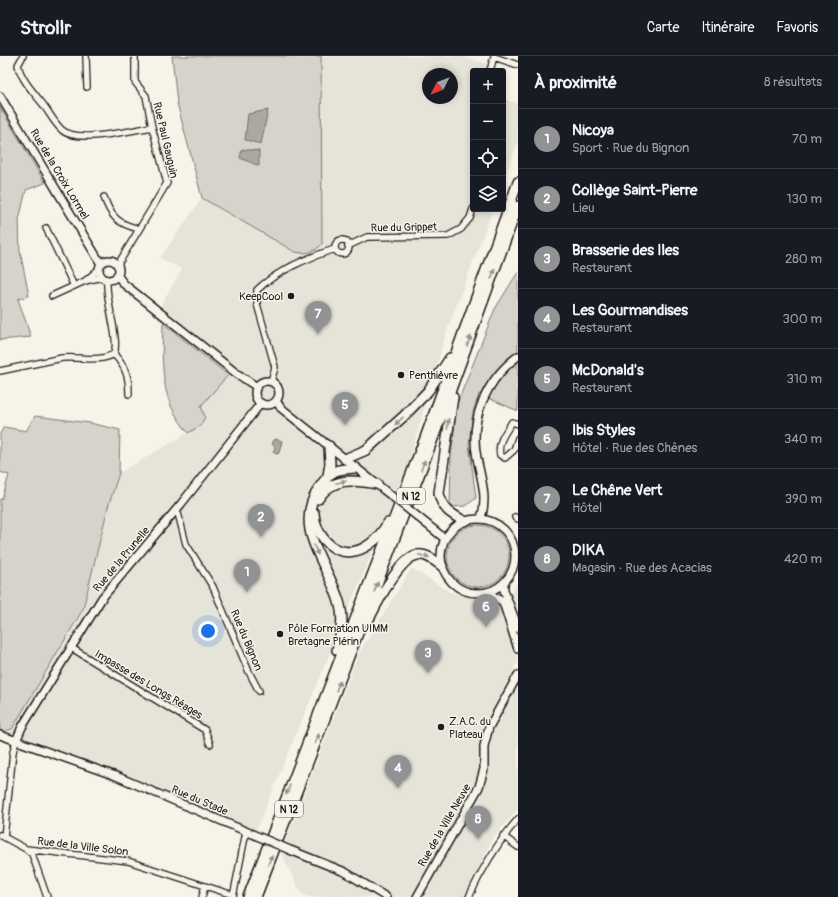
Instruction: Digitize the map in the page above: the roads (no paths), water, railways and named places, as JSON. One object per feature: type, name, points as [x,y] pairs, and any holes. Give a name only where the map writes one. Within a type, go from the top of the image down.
[{"type":"highway","name":"N 12","points":[[256,897],[464,356],[474,327],[476,308],[518,182]]},
{"type":"highway","name":"N 12","points":[[248,897],[396,515],[468,319],[476,308],[518,206]]},
{"type":"highway","points":[[345,459],[366,450],[404,416],[428,390],[458,347]]},
{"type":"highway","points":[[464,356],[462,373],[451,408],[439,493],[441,502],[449,513],[464,521]]},
{"type":"highway","points":[[328,688],[341,635],[342,614],[337,595],[312,538],[308,520],[311,503],[328,475],[330,464],[329,446]]},
{"type":"highway","points":[[328,475],[340,469],[356,468]]},
{"type":"highway","points":[[381,487],[352,480],[339,482],[327,488],[319,498],[314,513],[316,529],[319,536],[335,548],[346,551],[358,550],[376,540],[396,515]]},
{"type":"highway","points":[[357,636],[401,567],[410,557],[418,554],[424,555],[433,559],[442,566]]},
{"type":"street","points":[[22,56],[18,65],[30,90],[63,131],[76,135],[103,135],[152,127]]},
{"type":"street","points":[[86,56],[87,87]]},
{"type":"street","name":"Rue Paul Gauguin","points":[[118,266],[168,183],[152,127],[146,96],[135,82],[135,56]]},
{"type":"street","points":[[491,68],[494,57],[518,65]]},
{"type":"street","name":"Rue de la Croix Lormel","points":[[0,96],[100,266]]},
{"type":"street","points":[[104,197],[107,205],[122,224],[139,229]]},
{"type":"street","name":"Rue du Grippet","points":[[348,246],[366,237],[448,236],[461,229],[470,218],[472,212]]},
{"type":"street","points":[[46,228],[74,286]]},
{"type":"street","points":[[340,241],[344,241],[348,246],[348,250],[342,254],[338,253],[335,249],[336,244],[340,241]]},
{"type":"street","points":[[272,379],[263,382],[257,387],[255,394],[261,403],[269,405],[276,401],[279,390],[272,379],[275,367],[257,304],[257,290],[268,279],[320,253],[335,249]]},
{"type":"street","points":[[52,296],[85,281],[113,279],[117,275],[118,266],[110,260],[100,266],[85,281]]},
{"type":"street","points":[[0,371],[62,358],[72,357],[105,359],[114,354],[116,344],[104,279],[100,266]]},
{"type":"street","points":[[117,275],[124,284],[236,373],[257,387]]},
{"type":"street","points":[[114,354],[122,362],[129,380],[129,394]]},
{"type":"street","points":[[480,518],[485,504],[475,446],[476,420],[487,390],[506,366],[518,356]]},
{"type":"street","points":[[276,401],[281,408],[444,538]]},
{"type":"street","name":"Rue de la Prunelle","points":[[16,741],[22,727],[70,647],[102,598],[176,510],[261,403]]},
{"type":"street","points":[[518,424],[512,422],[503,437],[498,448],[500,456],[506,458],[514,450],[518,438]]},
{"type":"street","name":"Rue du Bignon","points":[[176,510],[186,544],[213,587],[249,672],[259,691]]},
{"type":"street","points":[[480,518],[491,521],[500,526],[507,533],[515,552],[512,570],[504,583],[487,592],[474,593],[460,589],[452,583],[442,566],[441,547],[444,538],[449,531],[464,521],[480,518]]},
{"type":"street","points":[[504,583],[504,590],[518,640]]},
{"type":"street","points":[[487,592],[503,602],[515,628],[518,649]]},
{"type":"street","name":"Impasse des Longs Réages","points":[[70,647],[205,730],[210,744]]},
{"type":"street","name":"Rue de la Ville Neuve","points":[[417,897],[479,786],[484,769],[484,746],[489,727],[508,696],[518,675]]},
{"type":"street","name":"Rue de la Ville Neuve","points":[[508,696],[518,686]]},
{"type":"street","name":"Rue du Stade","points":[[0,735],[116,776],[248,833],[345,872],[386,897]]},
{"type":"street","points":[[2,836],[13,752],[16,741]]},
{"type":"street","points":[[469,897],[503,836],[518,819]]},
{"type":"street","points":[[233,896],[248,833]]},
{"type":"street","name":"Rue de la Ville Solon","points":[[2,836],[26,849],[128,861],[233,896]]},
{"type":"street","points":[[503,836],[518,847]]},
{"type":"street","points":[[26,849],[32,854],[47,897]]},
{"type":"street","points":[[202,897],[205,886]]},
{"type":"place","name":"KeepCool","points":[[291,296]]},
{"type":"place","name":"Le Chêne Vert","points":[[318,334]]},
{"type":"place","name":"Penthièvre","points":[[401,375]]},
{"type":"place","name":"McDonald's","points":[[345,425]]},
{"type":"place","name":"Collège Saint-Pierre","points":[[261,537]]},
{"type":"place","name":"Nicoya","points":[[247,592]]},
{"type":"place","name":"Ibis Styles","points":[[486,627]]},
{"type":"place","name":"Pôle Formation UIMM Bretagne Plérin","points":[[280,634]]},
{"type":"place","name":"Brasserie des Iles","points":[[428,673]]},
{"type":"place","name":"Z.A.C. du Plateau","points":[[441,727]]},
{"type":"place","name":"Les Gourmandises","points":[[398,788]]},
{"type":"place","name":"DIKA","points":[[478,839]]}]
